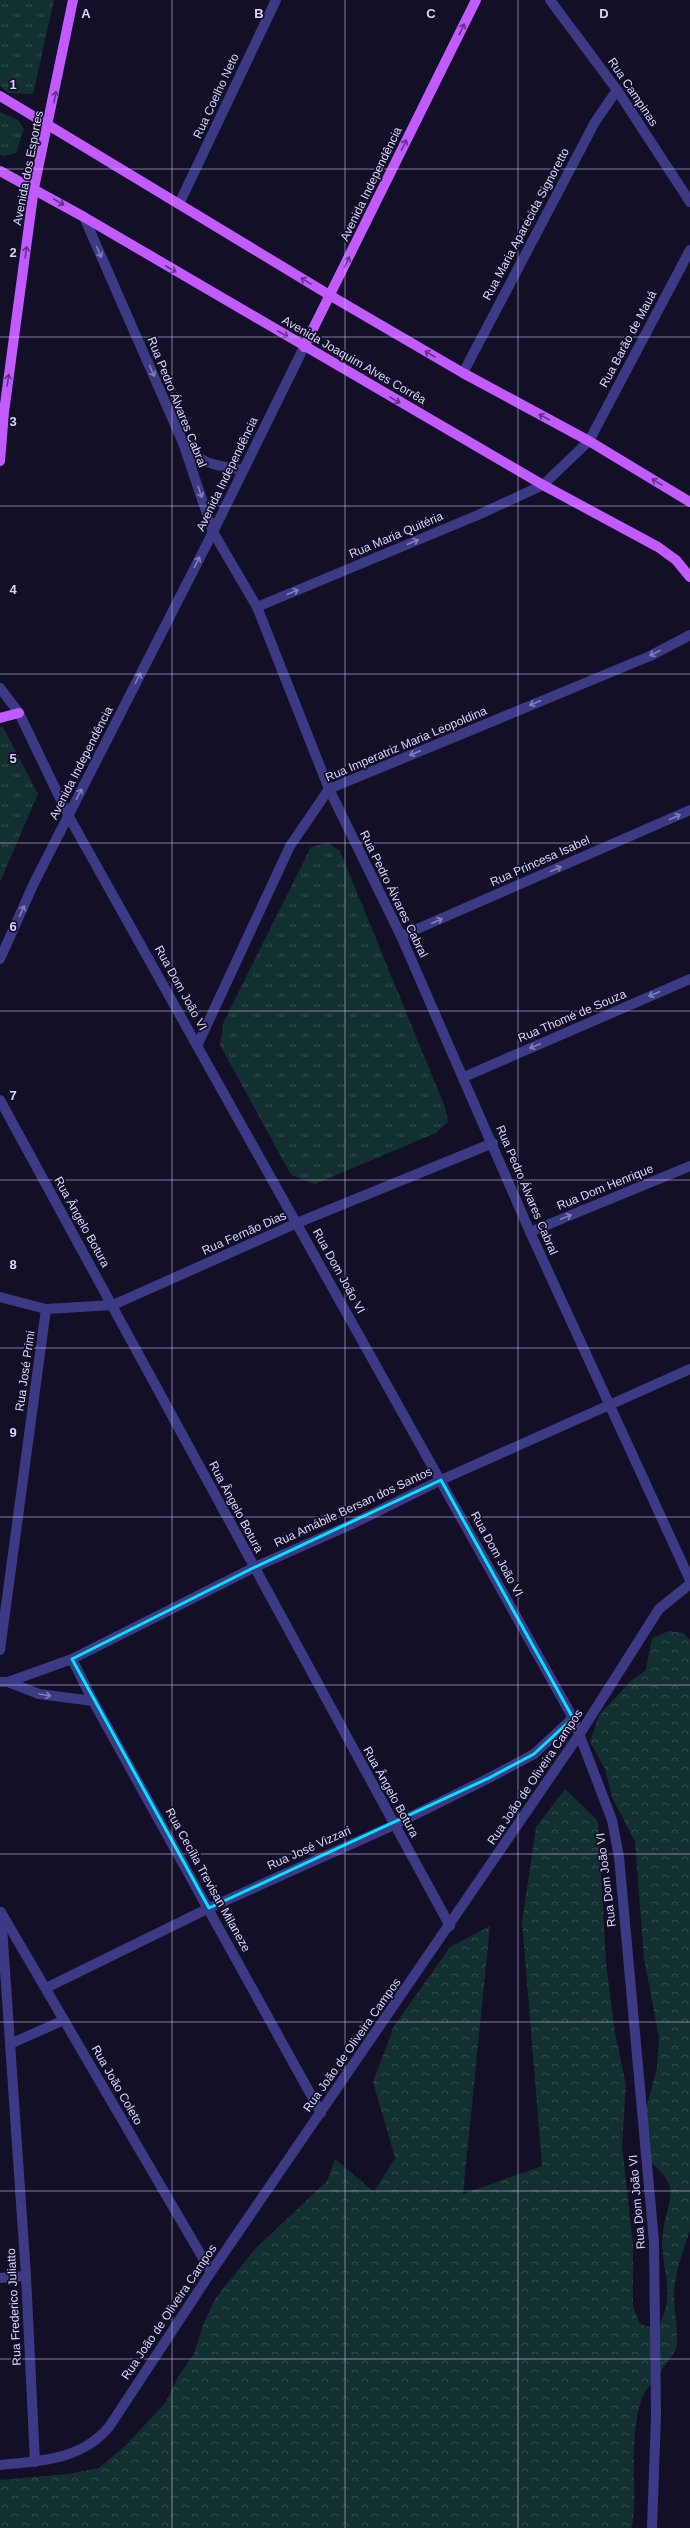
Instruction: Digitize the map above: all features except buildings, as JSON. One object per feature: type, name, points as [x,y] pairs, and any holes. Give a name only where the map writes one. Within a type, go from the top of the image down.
[{"type":"main road","name":"Avenida dos Esportes","points":[[0,461],[4,412],[34,188],[43,145],[49,125],[73,0]]},
{"type":"main road","name":"Avenida Independência","points":[[304,347],[331,296],[476,0]]},
{"type":"main road","points":[[0,96],[331,296],[463,373],[590,441],[690,502]]},
{"type":"main road","name":"Avenida Joaquim Alves Corrêa","points":[[0,170],[84,216],[304,347],[543,485],[658,547],[676,560],[690,577]]},
{"type":"main road","points":[[0,718],[19,713]]},
{"type":"street","name":"Rua Coelho Neto","points":[[179,204],[276,0]]},
{"type":"street","name":"Rua Campinas","points":[[550,0],[617,90],[690,202]]},
{"type":"street","name":"Rua Maria Aparecida Signoretto","points":[[463,373],[595,122],[617,90]]},
{"type":"street","name":"Rua Pedro Álvares Cabral","points":[[84,216],[183,443],[213,532],[257,607],[329,789],[401,936],[493,1143],[530,1232],[690,1580]]},
{"type":"street","name":"Rua Barão de Mauá","points":[[543,485],[590,441],[690,250]]},
{"type":"street","name":"Avenida Independência","points":[[0,959],[68,815],[213,532],[242,470],[304,347]]},
{"type":"street","points":[[183,443],[196,457],[205,463],[242,470]]},
{"type":"street","name":"Rua Maria Quitéria","points":[[257,607],[478,515],[543,485]]},
{"type":"street","name":"Rua Imperatriz Maria Leopoldina","points":[[198,1044],[290,846],[329,789],[650,656],[690,635]]},
{"type":"street","name":"Rua Dom João VI","points":[[0,688],[19,713],[68,815],[198,1044],[573,1718],[612,1820],[619,1857],[654,2242],[656,2415],[652,2528]]},
{"type":"street","name":"Rua Princesa Isabel","points":[[401,936],[690,810]]},
{"type":"street","name":"Rua Thomé de Souza","points":[[464,1077],[690,978]]},
{"type":"street","name":"Rua Ângelo Botura","points":[[0,1100],[114,1305],[253,1568],[450,1926]]},
{"type":"street","name":"Rua Fernão Dias","points":[[0,1297],[46,1309],[114,1305],[297,1224],[493,1143]]},
{"type":"street","name":"Rua Dom Henrique","points":[[530,1232],[690,1166]]},
{"type":"street","name":"Rua José Primi","points":[[0,1650],[46,1309]]},
{"type":"street","name":"Rua Amábile Bersan dos Santos","points":[[4,1682],[72,1659],[253,1568],[350,1525],[441,1480],[690,1369]]},
{"type":"street","name":"Rua João de Oliveira Campos","points":[[0,2465],[35,2462],[86,2448],[99,2439],[210,2272],[322,2113],[579,1735],[659,1609],[690,1584]]},
{"type":"street","name":"Rua Cecília Trevisan Milaneze","points":[[72,1659],[92,1701],[209,1908],[322,2113]]},
{"type":"street","points":[[4,1682],[39,1694],[92,1701]]},
{"type":"street","name":"Rua José Vizzari","points":[[46,1988],[209,1908],[394,1825],[534,1754],[573,1718]]},
{"type":"street","name":"Rua João Coleto","points":[[0,1912],[46,1988],[210,2272]]},
{"type":"street","name":"Rua Frederico Juliatto","points":[[0,1912],[26,2276],[35,2462]]},
{"type":"street","points":[[10,2044],[64,2020]]},
{"type":"street","points":[[0,2278],[26,2276]]},
{"type":"highlighted area","points":[[441,1480],[573,1718],[534,1754],[489,1778],[209,1908],[72,1659],[253,1568]]},
{"type":"green space","points":[[0,0],[54,0],[33,94],[8,93],[0,86]]},
{"type":"green space","points":[[0,112],[18,120],[24,129],[16,153],[3,156],[0,154]]},
{"type":"green space","points":[[0,727],[3,727],[38,794],[0,882]]},
{"type":"green space","points":[[328,843],[340,851],[445,1107],[448,1122],[436,1133],[315,1184],[291,1175],[220,1045],[224,1021],[311,847]]},
{"type":"green space","points":[[669,1631],[683,1633],[690,1640],[690,2231],[680,2261],[674,2293],[677,2345],[672,2356],[644,2394],[637,2417],[634,2449],[634,2512],[632,2528],[0,2528],[0,2480],[68,2474],[99,2468],[126,2445],[166,2402],[178,2377],[194,2354],[203,2325],[215,2299],[254,2250],[327,2181],[335,2159],[374,2192],[395,2158],[373,2082],[394,2026],[450,1947],[490,1926],[463,2194],[542,2166],[522,1922],[536,1827],[565,1789],[598,1821],[606,1962],[615,2033],[626,2085],[622,2145],[633,2245],[633,2307],[640,2324],[649,2327],[659,2325],[667,2300],[662,2244],[670,2199],[670,2189],[664,2175],[644,2156],[644,2116],[657,2068],[659,2037],[644,1959],[635,1842],[612,1797],[605,1769],[590,1742],[599,1715],[631,1681],[646,1670],[652,1638]]}]
